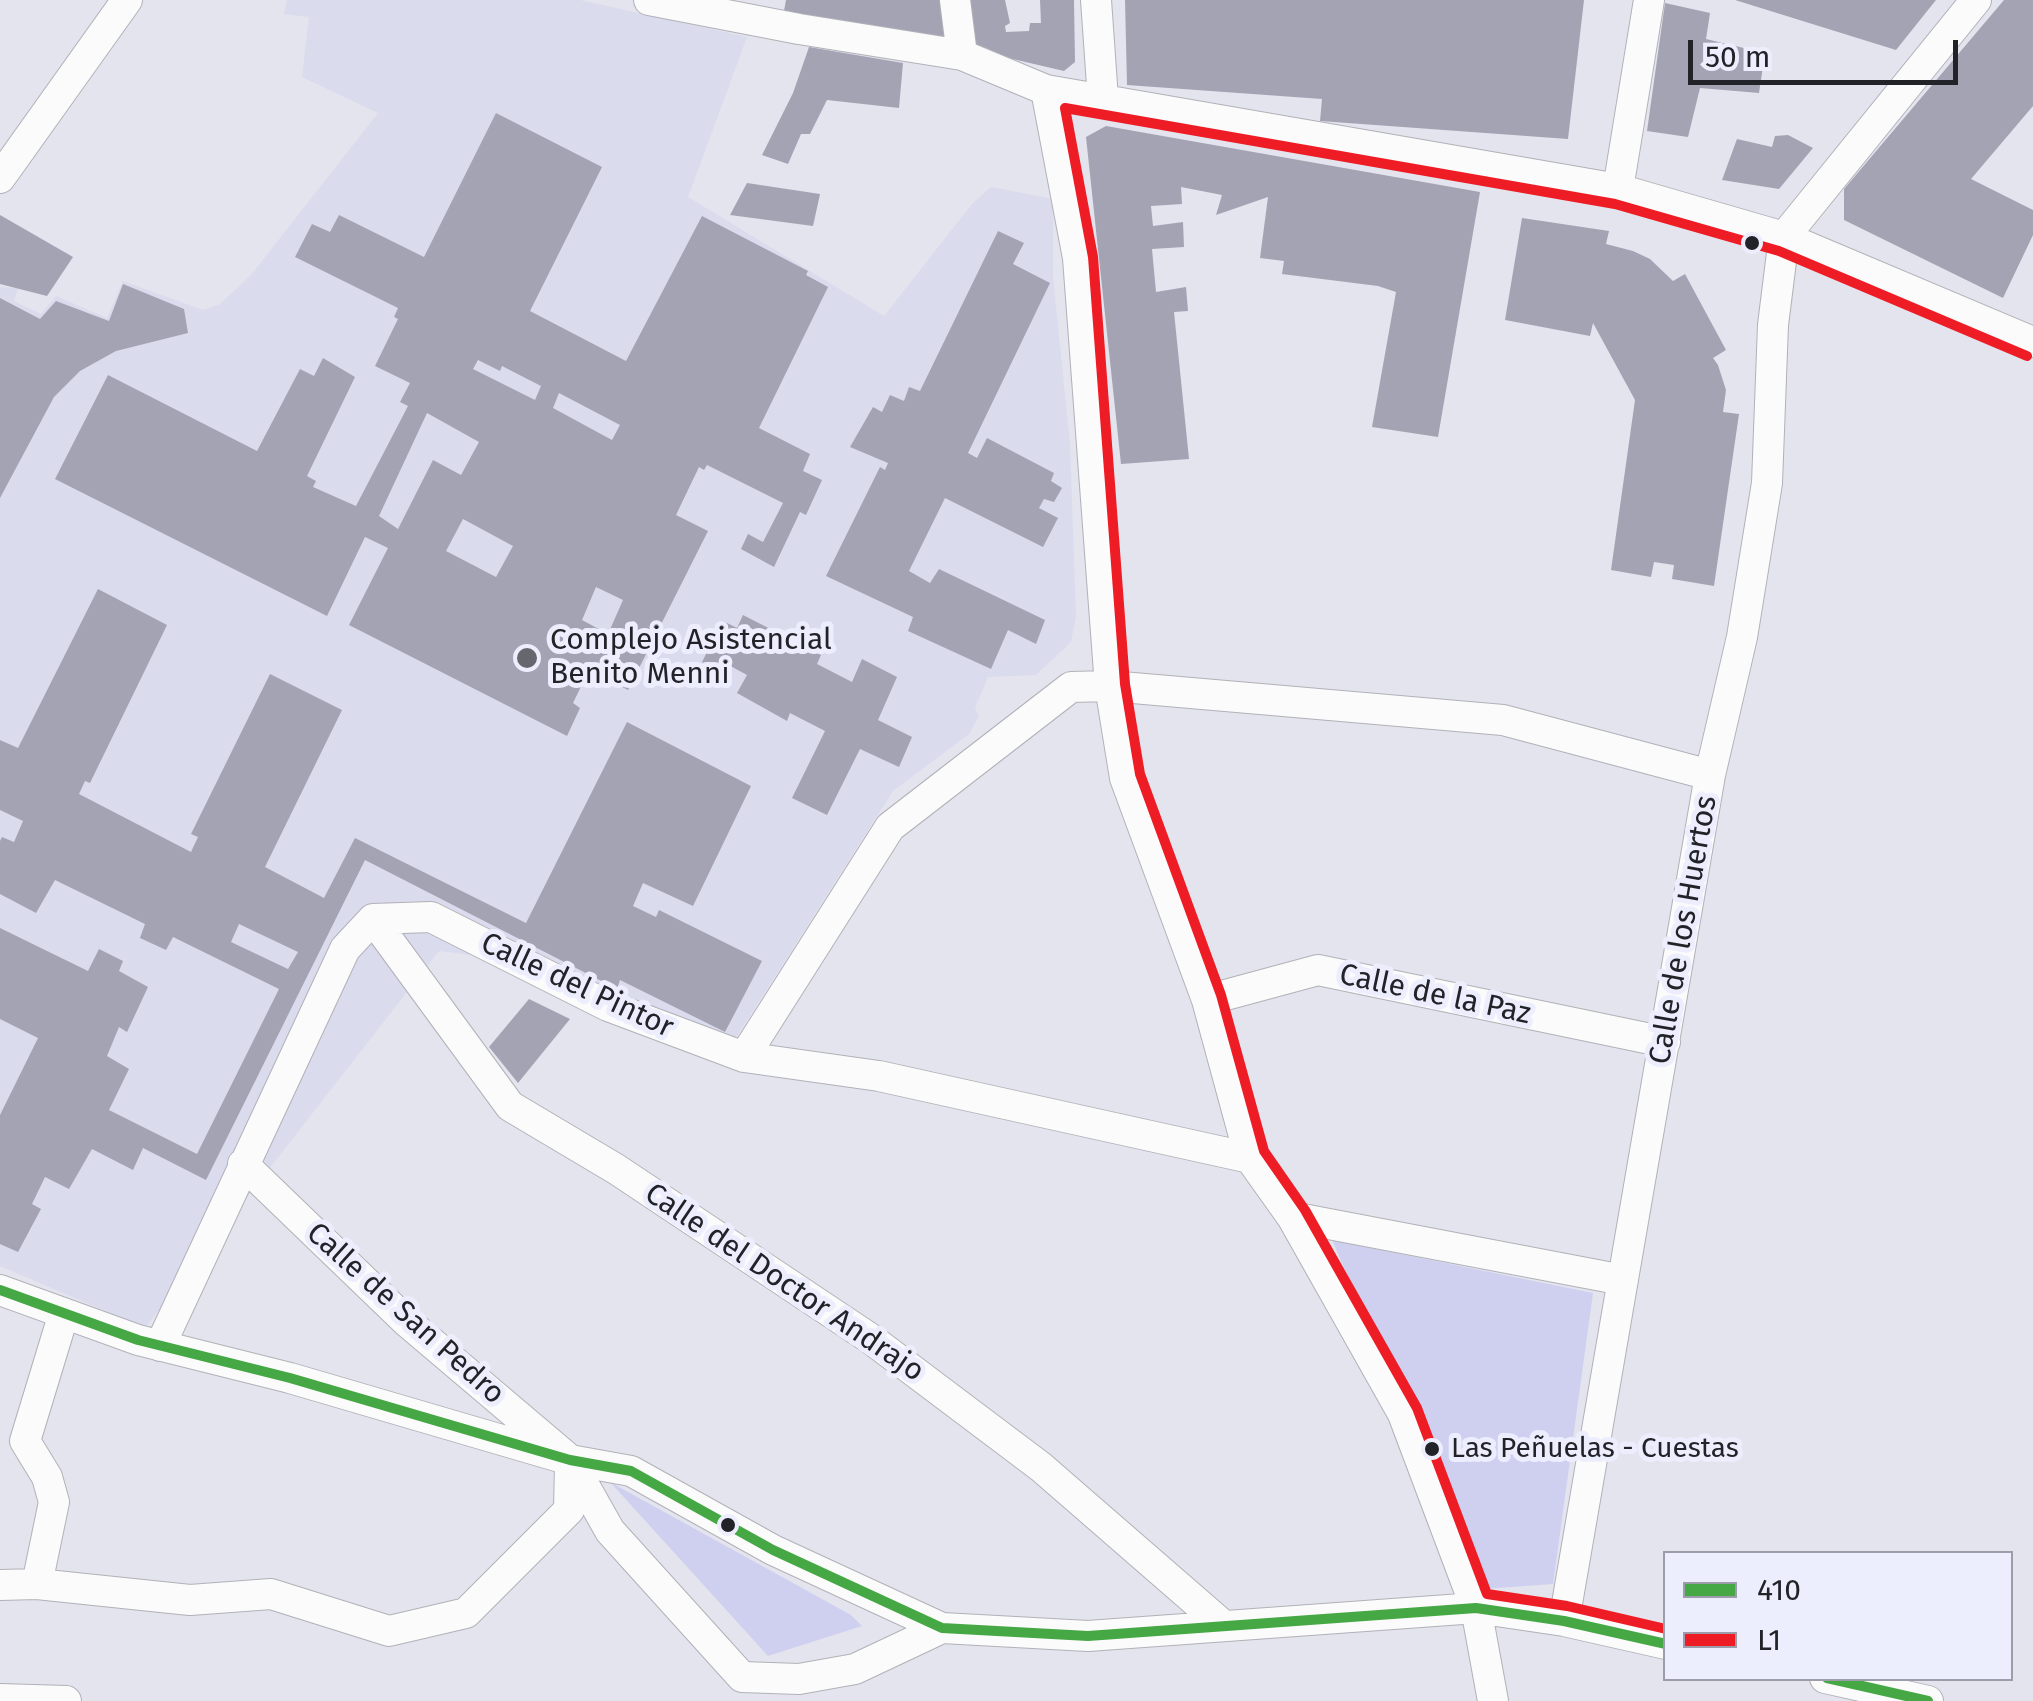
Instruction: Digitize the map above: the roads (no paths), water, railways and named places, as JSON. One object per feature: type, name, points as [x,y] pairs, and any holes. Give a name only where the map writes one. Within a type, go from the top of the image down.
[{"type":"street","points":[[0,178],[127,0]]},
{"type":"street","points":[[649,0],[798,29],[962,54],[1046,90],[1618,189],[1784,237],[2033,342]]},
{"type":"street","points":[[955,0],[962,54]]},
{"type":"street","points":[[1096,0],[1103,99]]},
{"type":"street","points":[[1618,189],[1649,0]]},
{"type":"street","points":[[1784,237],[1976,0]]},
{"type":"street","points":[[1046,90],[1078,258],[1110,686],[1125,778],[1207,1000],[1250,1158],[1292,1217],[1402,1414],[1476,1608],[1494,1701]]},
{"type":"street","name":"Calle de los Huertos","points":[[1564,1621],[1710,774],[1742,637],[1766,483],[1772,326],[1784,237]]},
{"type":"street","points":[[744,1058],[890,828],[1071,687],[1110,686],[1503,720],[1710,774]]},
{"type":"street","name":"Calle del Pintor","points":[[372,919],[431,917],[608,1006],[744,1058],[878,1076],[1250,1158]]},
{"type":"street","points":[[160,1346],[345,949],[372,919]]},
{"type":"street","name":"Calle del Doctor Andrajo","points":[[372,919],[510,1106],[616,1169],[872,1339],[1041,1466],[1224,1626]]},
{"type":"street","name":"Calle de la Paz","points":[[1207,1000],[1318,970],[1665,1042]]},
{"type":"street","name":"Calle de San Pedro","points":[[244,1164],[406,1321],[570,1460]]},
{"type":"street","points":[[1292,1217],[1624,1280]]},
{"type":"street","points":[[1,1292],[160,1346],[454,1424],[570,1460],[631,1472],[772,1550],[942,1628],[1088,1636],[1476,1608],[1564,1621],[1663,1643]]},
{"type":"street","points":[[38,1584],[54,1502],[47,1477],[25,1441],[64,1313]]},
{"type":"street","points":[[570,1460],[610,1531],[736,1689],[855,1669],[942,1628]]},
{"type":"street","points":[[0,1585],[38,1584],[190,1600],[270,1594],[389,1632],[466,1613],[569,1510],[570,1460]]},
{"type":"street","points":[[1838,1681],[1928,1701]]},
{"type":"street","points":[[0,1699],[51,1700]]},
{"type":"place","name":"Complejo Asistencial Benito Menni","points":[[527,658]]},
{"type":"place","name":"Las Peñuelas - Cuestas","points":[[1432,1449]]}]
